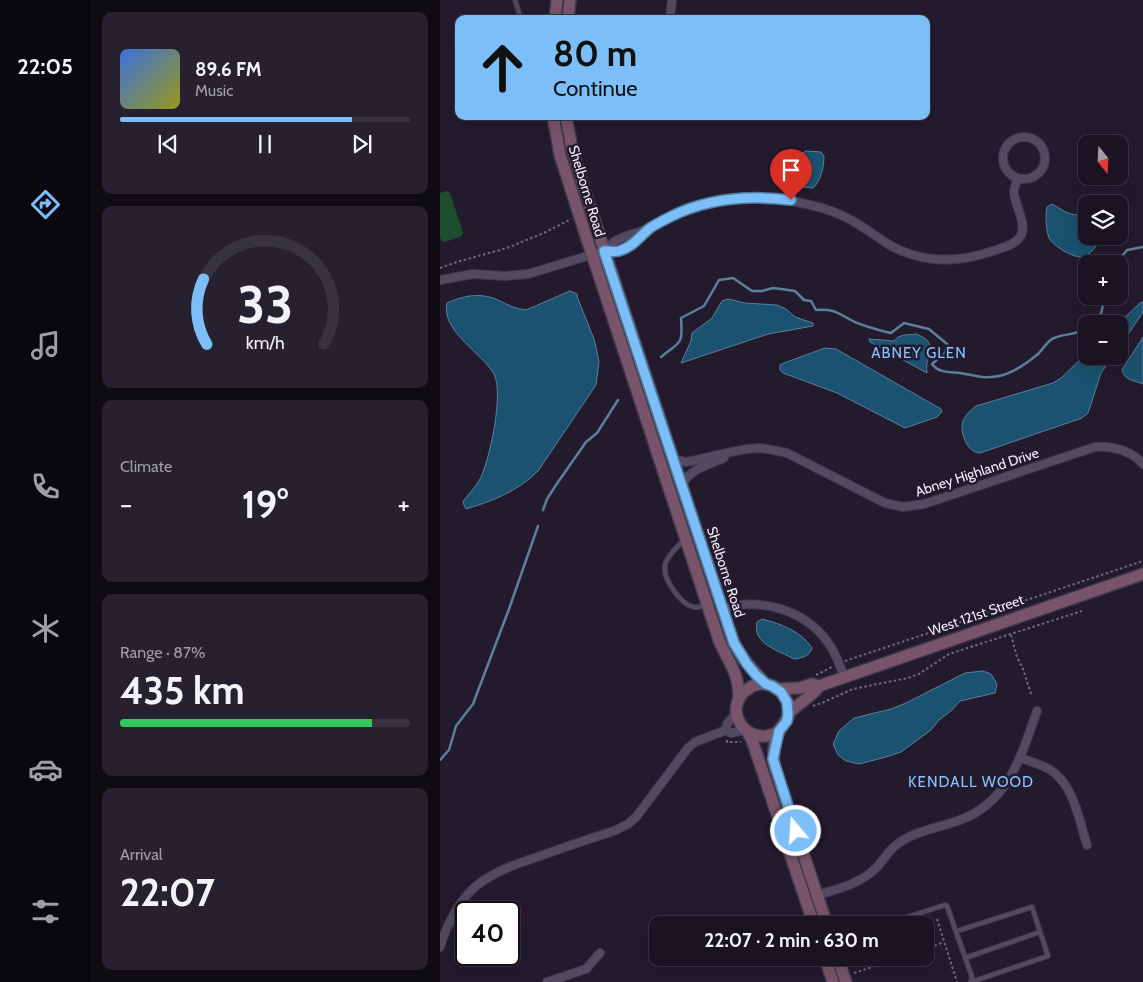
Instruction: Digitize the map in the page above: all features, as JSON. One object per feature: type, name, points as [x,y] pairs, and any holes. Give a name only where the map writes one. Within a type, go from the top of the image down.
[{"type":"street","points":[[555,15],[556,0]]},
{"type":"street","points":[[568,15],[570,0]]},
{"type":"street","points":[[670,15],[672,0]]},
{"type":"street","name":"Shelborne Road","points":[[554,120],[560,155],[672,455],[738,652],[747,664],[772,686]]},
{"type":"street","name":"Shelborne Road","points":[[567,120],[598,253],[685,538],[720,643],[736,672],[739,699]]},
{"type":"street","points":[[1028,137],[1035,140],[1044,150],[1045,164],[1042,170],[1031,179],[1017,179],[1006,170],[1003,164],[1004,150],[1014,140],[1028,137]]},
{"type":"street","points":[[440,280],[465,274],[517,276],[528,274],[598,253],[617,240],[650,228],[678,213],[712,202],[741,198],[791,200],[835,212],[904,252],[943,260],[960,259],[1010,245],[1020,237],[1023,226],[1015,201],[1014,191],[1017,179]]},
{"type":"street","name":"Abney Highland Drive","points":[[672,455],[677,460],[686,462],[758,448],[787,453],[878,500],[903,507],[924,504],[1086,448],[1112,447],[1128,452],[1143,464]]},
{"type":"street","name":"Abney Highland Drive","points":[[682,488],[684,480],[693,472],[735,452]]},
{"type":"street","name":"West 121st Street","points":[[772,686],[800,688],[817,680],[844,676],[1143,574]]},
{"type":"street","points":[[722,608],[741,604],[758,604],[794,615],[811,625],[827,640],[844,676]]},
{"type":"street","name":"West 121st Street","points":[[788,714],[796,705],[815,693],[817,680]]},
{"type":"street","points":[[811,916],[752,740],[746,735],[736,713],[739,699],[751,686],[772,686],[787,702],[787,721],[779,731],[774,753],[774,766],[824,916]]},
{"type":"street","points":[[817,895],[844,887],[866,876],[901,841],[966,817],[993,799],[1014,772],[1037,711]]},
{"type":"street","points":[[726,730],[726,724],[736,713]]},
{"type":"street","points":[[726,730],[731,733],[757,736],[765,736],[779,731]]},
{"type":"street","points":[[440,947],[447,925],[457,907],[470,892],[487,878],[505,868],[614,831],[628,824],[642,810],[688,748],[695,742],[726,730]]},
{"type":"street","points":[[1020,758],[1050,770],[1061,780],[1072,798],[1087,845]]},
{"type":"street","points":[[547,982],[586,969],[600,953]]},
{"type":"street","points":[[828,966],[833,982]]},
{"type":"street","points":[[842,966],[849,978]]},
{"type":"lane","points":[[514,0],[520,15]]},
{"type":"lane","points":[[685,538],[666,562],[667,577],[675,593],[689,606],[695,608],[707,604]]},
{"type":"lane","points":[[910,916],[945,905],[949,908],[972,977],[970,982]]},
{"type":"lane","points":[[957,932],[1032,907],[1048,956],[970,982]]},
{"type":"lane","points":[[965,958],[1040,932]]},
{"type":"path","points":[[440,268],[507,248],[546,232],[571,219]]},
{"type":"path","points":[[817,680],[839,664],[850,659],[1143,561]]},
{"type":"path","points":[[810,706],[822,704],[853,689],[908,678],[919,674],[949,654],[1082,611]]},
{"type":"path","points":[[1011,634],[1016,646],[1017,657],[1031,694]]},
{"type":"path","points":[[727,742],[746,735]]},
{"type":"path","points":[[937,920],[957,982]]},
{"type":"path","points":[[934,946],[944,942]]},
{"type":"path","points":[[849,978],[879,966]]},
{"type":"green space","points":[[447,191],[450,193],[463,232],[462,236],[445,242],[440,237],[440,193]]},
{"type":"water","points":[[806,151],[821,152],[824,156],[823,169],[818,181],[813,188],[784,185],[781,181],[784,163]]},
{"type":"water","points":[[1052,204],[1072,214],[1078,215],[1078,245],[1097,245],[1088,255],[1071,255],[1051,241],[1047,227],[1047,207]]},
{"type":"water","points":[[570,291],[577,294],[594,339],[599,362],[596,385],[538,471],[522,484],[505,494],[466,509],[463,503],[464,500],[480,479],[488,457],[497,410],[497,383],[494,374],[488,366],[463,341],[450,323],[447,303],[467,296],[487,296],[512,307],[526,310]]},
{"type":"water","points":[[728,299],[745,303],[777,305],[786,309],[795,317],[813,323],[813,326],[768,334],[681,363],[691,341],[692,333],[712,318],[722,301]]},
{"type":"water","points":[[1143,302],[1143,312],[1128,334],[1127,315]]},
{"type":"water","points":[[916,334],[928,341],[930,346],[927,373],[870,342],[869,339],[894,341],[901,336]]},
{"type":"water","points":[[1143,337],[1143,384],[1130,380],[1123,374],[1122,370],[1125,365],[1128,365],[1128,361]]},
{"type":"water","points":[[825,348],[836,349],[941,409],[942,412],[937,417],[905,428],[837,393],[783,373],[780,370],[780,365],[784,363]]},
{"type":"water","points":[[1078,362],[1078,365],[1107,365],[1101,373],[1088,413],[1082,418],[980,453],[968,446],[962,431],[963,421],[976,406],[1053,383]]},
{"type":"water","points":[[762,619],[783,626],[802,637],[812,648],[808,655],[794,659],[762,641],[756,630],[757,622]]},
{"type":"water","points":[[983,671],[991,674],[997,684],[995,693],[960,701],[931,730],[901,752],[859,764],[846,761],[838,755],[833,744],[839,731],[854,718],[891,709],[906,703],[965,673]]},
{"type":"waterway","points":[[1123,255],[1127,250],[1143,247]]},
{"type":"waterway","points":[[661,357],[679,342],[682,333],[681,318],[704,306],[719,280],[733,278],[752,291],[773,288],[795,291],[804,300],[811,301],[816,310],[832,311],[865,326],[883,331],[891,333],[904,323],[929,329],[947,344],[945,353],[932,364],[944,372],[983,377],[1006,374],[1038,354],[1052,339],[1078,332]]},
{"type":"waterway","points":[[1100,315],[1103,305]]},
{"type":"waterway","points":[[543,510],[547,499],[556,485],[586,442],[597,433],[618,400]]},
{"type":"waterway","points":[[440,760],[449,750],[456,726],[473,704],[538,526]]},
{"type":"district","name":"ABNEY GLEN","points":[[919,353]]},
{"type":"district","name":"KENDALL WOOD","points":[[971,782]]},
{"type":"route","points":[[791,200],[741,198],[704,204],[670,217],[650,228],[635,243],[620,251],[604,251],[734,643],[738,652],[756,675],[766,684],[777,688],[785,697],[789,707],[787,721],[779,731],[773,759],[796,831]]}]
